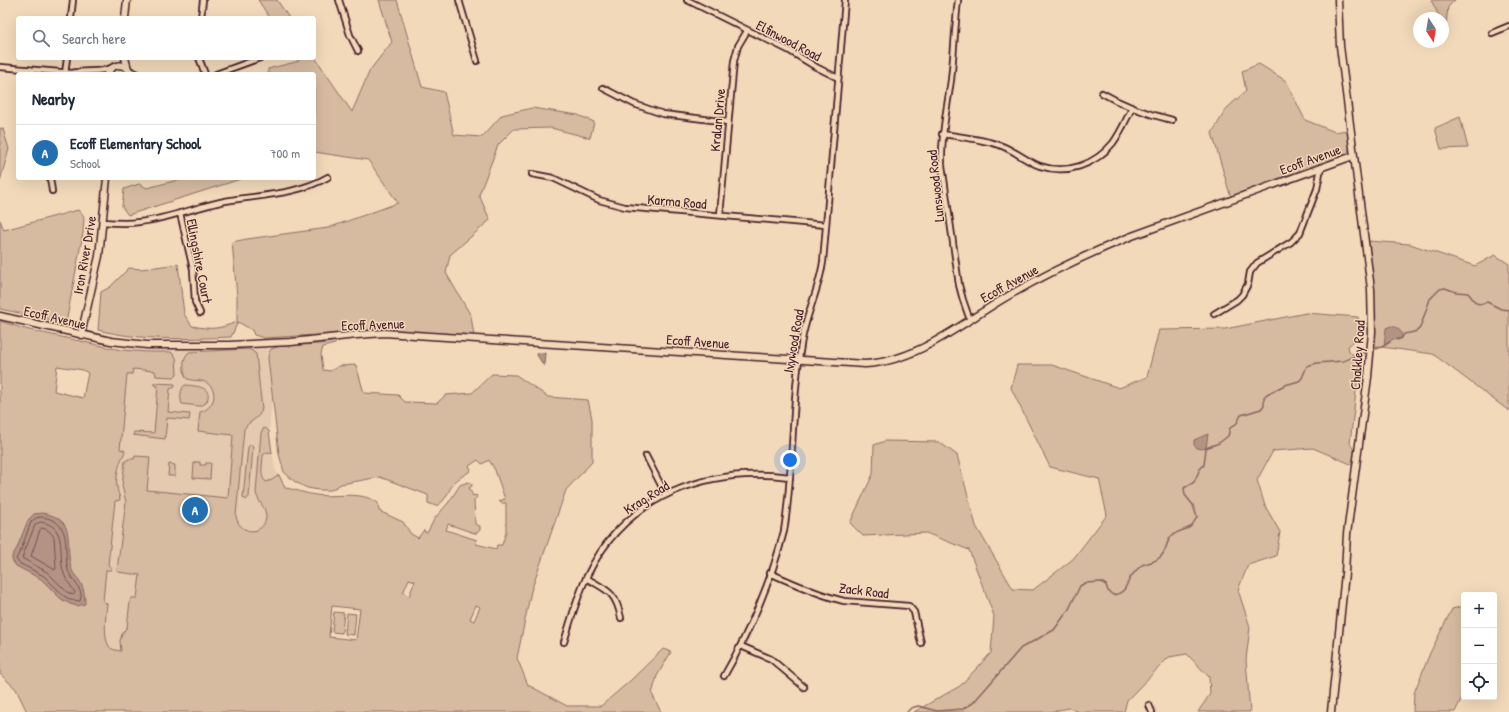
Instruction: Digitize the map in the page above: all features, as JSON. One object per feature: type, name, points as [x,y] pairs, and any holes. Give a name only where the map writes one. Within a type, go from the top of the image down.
[{"type":"street","points":[[71,16],[73,0]]},
{"type":"street","points":[[125,16],[127,0]]},
{"type":"street","points":[[201,16],[203,0]]},
{"type":"street","points":[[339,0],[350,35],[358,52]]},
{"type":"street","points":[[459,0],[477,62]]},
{"type":"street","name":"Elfinwood Road","points":[[687,0],[790,51],[838,78]]},
{"type":"street","name":"Ivywood Road","points":[[724,676],[741,646],[780,547],[784,531],[790,477],[799,360],[804,328],[822,269],[845,0]]},
{"type":"street","name":"Lunswood Road","points":[[958,0],[951,78],[942,134],[942,165],[959,285],[970,320]]},
{"type":"street","name":"Chalkley Road","points":[[1331,712],[1345,573],[1347,534],[1368,377],[1372,332],[1370,282],[1340,46],[1338,0]]},
{"type":"street","points":[[1492,33],[1509,26]]},
{"type":"street","name":"Kralan Drive","points":[[720,215],[734,61],[738,46],[747,31]]},
{"type":"street","points":[[65,72],[67,60]]},
{"type":"street","points":[[108,72],[115,60]]},
{"type":"street","points":[[125,60],[129,71]]},
{"type":"street","points":[[200,60],[204,72]]},
{"type":"street","points":[[222,72],[254,60]]},
{"type":"street","points":[[78,72],[99,72],[119,65],[129,71]]},
{"type":"street","points":[[0,67],[54,72]]},
{"type":"street","points":[[603,88],[634,104],[664,114],[728,122]]},
{"type":"street","points":[[1102,93],[1132,108],[1172,120]]},
{"type":"street","points":[[942,134],[995,144],[1011,150],[1040,166],[1068,169],[1093,161],[1106,150],[1120,133],[1132,108]]},
{"type":"street","name":"Ecoff Avenue","points":[[0,316],[120,343],[162,346],[291,342],[357,335],[384,334],[865,364],[885,362],[920,348],[1023,288],[1107,246],[1353,156]]},
{"type":"street","points":[[1214,314],[1238,300],[1248,284],[1250,272],[1257,263],[1291,242],[1300,233],[1317,189],[1321,167]]},
{"type":"street","name":"Karma Road","points":[[532,174],[553,178],[599,200],[625,207],[826,225]]},
{"type":"street","points":[[103,222],[138,223],[223,202],[273,195],[316,184],[328,177]]},
{"type":"street","points":[[50,180],[52,191]]},
{"type":"street","name":"Iron River Drive","points":[[81,335],[98,262],[107,180]]},
{"type":"street","name":"Ellingshire Court","points":[[180,213],[193,269],[195,302],[200,313]]},
{"type":"street","points":[[646,456],[666,495]]},
{"type":"street","name":"Krag Road","points":[[564,642],[586,578],[598,556],[616,532],[637,513],[666,495],[694,484],[726,476],[756,474],[790,477]]},
{"type":"street","name":"Zack Road","points":[[770,573],[807,589],[844,601],[909,606],[914,612],[921,643]]},
{"type":"street","points":[[586,578],[603,587],[613,596],[619,606],[621,618]]},
{"type":"street","points":[[741,646],[771,659],[804,687]]},
{"type":"street","points":[[1149,705],[1152,712]]},
{"type":"shaded area","points":[[258,0],[277,0],[288,16],[269,16]]},
{"type":"shaded area","points":[[379,0],[397,0],[422,87],[444,92],[454,135],[482,137],[502,115],[532,108],[578,115],[594,122],[590,138],[551,128],[514,129],[498,145],[479,195],[490,220],[450,255],[446,273],[471,316],[474,336],[384,331],[264,338],[254,335],[252,330],[238,322],[231,337],[181,339],[148,338],[115,334],[98,330],[101,292],[110,287],[129,268],[141,269],[178,264],[184,314],[192,326],[215,328],[237,322],[237,296],[232,242],[328,228],[398,203],[368,160],[316,152],[316,72],[268,72],[268,69],[299,60],[316,59],[352,112],[370,70],[392,42]]},
{"type":"shaded area","points":[[1431,0],[1455,0],[1448,7],[1447,12],[1437,12]]},
{"type":"shaded area","points":[[1259,64],[1286,81],[1305,120],[1335,132],[1347,130],[1349,151],[1344,156],[1231,198],[1212,133],[1227,108],[1246,91],[1242,71]]},
{"type":"shaded area","points":[[1460,117],[1468,148],[1441,149],[1435,128]]},
{"type":"shaded area","points":[[0,128],[3,129],[9,149],[0,181]]},
{"type":"shaded area","points":[[177,180],[238,180],[128,215],[122,207],[124,189],[139,184],[147,188]]},
{"type":"shaded area","points":[[78,210],[84,217],[83,233],[66,323],[0,309],[0,220],[4,230]]},
{"type":"shaded area","points":[[1368,241],[1410,244],[1475,266],[1495,255],[1509,264],[1509,411],[1433,354],[1374,346],[1374,300]]},
{"type":"shaded area","points":[[1306,313],[1358,317],[1358,333],[1352,343],[1348,346],[1349,351],[1357,358],[1358,375],[1350,443],[1355,452],[1353,465],[1313,448],[1273,451],[1257,480],[1265,506],[1280,532],[1276,556],[1248,565],[1238,590],[1250,627],[1246,660],[1250,712],[1198,712],[1210,694],[1209,677],[1187,654],[1169,657],[1127,700],[1124,712],[1078,712],[1069,708],[1049,712],[914,712],[960,686],[991,653],[994,616],[969,550],[926,533],[863,536],[850,523],[873,474],[874,445],[885,441],[939,442],[957,455],[976,526],[1013,589],[1033,590],[1073,559],[1107,515],[1099,479],[1050,467],[1011,388],[1017,365],[1052,365],[1119,388],[1147,377],[1159,330],[1225,329]]},
{"type":"shaded area","points":[[0,321],[25,329],[121,350],[171,352],[176,357],[177,374],[174,377],[156,376],[155,371],[133,369],[132,374],[127,374],[120,449],[124,450],[125,452],[117,474],[117,489],[120,500],[115,501],[108,565],[112,568],[111,570],[106,570],[103,601],[107,604],[105,628],[107,641],[112,649],[121,651],[120,641],[122,634],[127,627],[130,601],[132,598],[137,598],[140,575],[118,572],[117,570],[126,502],[122,486],[125,461],[134,459],[135,456],[150,457],[147,490],[228,498],[233,435],[198,431],[200,412],[205,410],[211,404],[214,395],[211,387],[207,383],[186,378],[184,364],[185,357],[189,352],[248,349],[256,354],[262,409],[259,416],[244,429],[236,516],[238,522],[246,530],[251,531],[260,528],[264,524],[266,518],[265,511],[256,492],[261,433],[265,428],[269,431],[272,453],[267,452],[263,455],[262,473],[266,482],[279,475],[285,488],[308,494],[324,496],[348,495],[371,499],[378,503],[379,511],[403,522],[411,534],[418,538],[424,530],[427,533],[435,518],[449,502],[460,485],[468,482],[472,484],[469,488],[473,496],[476,495],[477,497],[474,500],[475,524],[480,526],[480,530],[477,533],[474,533],[448,524],[446,530],[477,540],[476,544],[496,549],[497,545],[502,545],[506,532],[506,503],[501,503],[499,501],[505,499],[495,470],[489,460],[482,464],[478,460],[469,466],[471,469],[470,471],[456,481],[445,499],[436,506],[428,503],[428,495],[380,477],[341,484],[331,490],[319,490],[307,488],[294,481],[284,472],[279,454],[268,358],[269,352],[271,349],[280,346],[320,344],[336,341],[335,344],[323,347],[321,354],[323,370],[330,371],[339,366],[356,365],[364,393],[398,395],[405,402],[437,403],[446,395],[472,393],[492,374],[516,375],[548,397],[588,400],[592,419],[592,462],[566,490],[531,591],[517,658],[528,685],[567,706],[601,706],[663,649],[671,652],[657,676],[652,694],[661,712],[27,712],[16,689],[0,674]],"holes":[[[57,366],[83,370],[88,373],[83,398],[54,391]],[[409,579],[415,581],[409,596],[403,593]],[[476,605],[480,607],[474,621],[470,619]],[[332,606],[360,609],[356,640],[329,637]]]},
{"type":"shaded area","points":[[267,343],[272,400],[269,431],[275,469],[285,486],[286,544],[172,662],[111,649],[91,624],[124,345]]},
{"type":"shaded area","points":[[154,383],[175,384],[175,387],[170,389],[168,412],[190,414],[189,420],[167,418],[165,439],[133,435],[134,432],[154,433],[158,386],[154,385]]},
{"type":"shaded area","points":[[185,385],[203,388],[206,390],[208,397],[206,403],[199,406],[182,404],[181,394]]},
{"type":"shaded area","points":[[251,444],[253,447],[249,497],[246,500],[243,497],[248,447]]},
{"type":"shaded area","points":[[194,462],[200,462],[200,465],[211,463],[210,479],[193,478]]},
{"type":"shaded area","points":[[169,464],[175,465],[175,476],[168,476]]},
{"type":"shaded area","points":[[1461,607],[1461,699],[1455,712],[1413,712],[1414,693],[1430,653],[1452,609]]},
{"type":"shaded area","points":[[334,612],[344,613],[342,633],[332,632]]},
{"type":"shaded area","points":[[347,613],[356,614],[354,635],[345,634]]},
{"type":"water","points":[[1391,326],[1399,329],[1402,338],[1393,339],[1384,346],[1386,328]]},
{"type":"water","points":[[537,353],[545,353],[544,366],[537,355]]},
{"type":"water","points":[[1208,434],[1206,448],[1199,449],[1195,447],[1194,440]]},
{"type":"water","points":[[42,513],[54,516],[66,527],[70,561],[74,574],[82,586],[85,604],[77,606],[61,599],[41,579],[16,566],[12,560],[12,556],[17,548],[28,520],[34,514]]},
{"type":"waterway","points":[[1397,340],[1402,338],[1404,334],[1414,332],[1420,328],[1430,299],[1440,289],[1445,288],[1456,292],[1468,293],[1476,303],[1480,304],[1487,302],[1501,309],[1509,310]]},
{"type":"waterway","points":[[1376,349],[1390,342]]},
{"type":"waterway","points":[[907,712],[911,708],[918,706],[937,711],[963,709],[973,703],[1021,648],[1054,630],[1069,609],[1080,586],[1085,583],[1101,582],[1106,585],[1108,591],[1113,595],[1122,592],[1133,574],[1142,565],[1155,560],[1162,555],[1170,537],[1177,532],[1189,528],[1197,517],[1193,505],[1185,495],[1184,488],[1194,482],[1200,469],[1204,465],[1206,448],[1219,443],[1228,436],[1230,428],[1237,423],[1241,415],[1261,409],[1264,405],[1264,397],[1267,394],[1285,385],[1299,381],[1302,378],[1307,366],[1317,363],[1343,361],[1365,352]]},
{"type":"place","name":"Ecoff Elementary School","points":[[195,510]]}]
